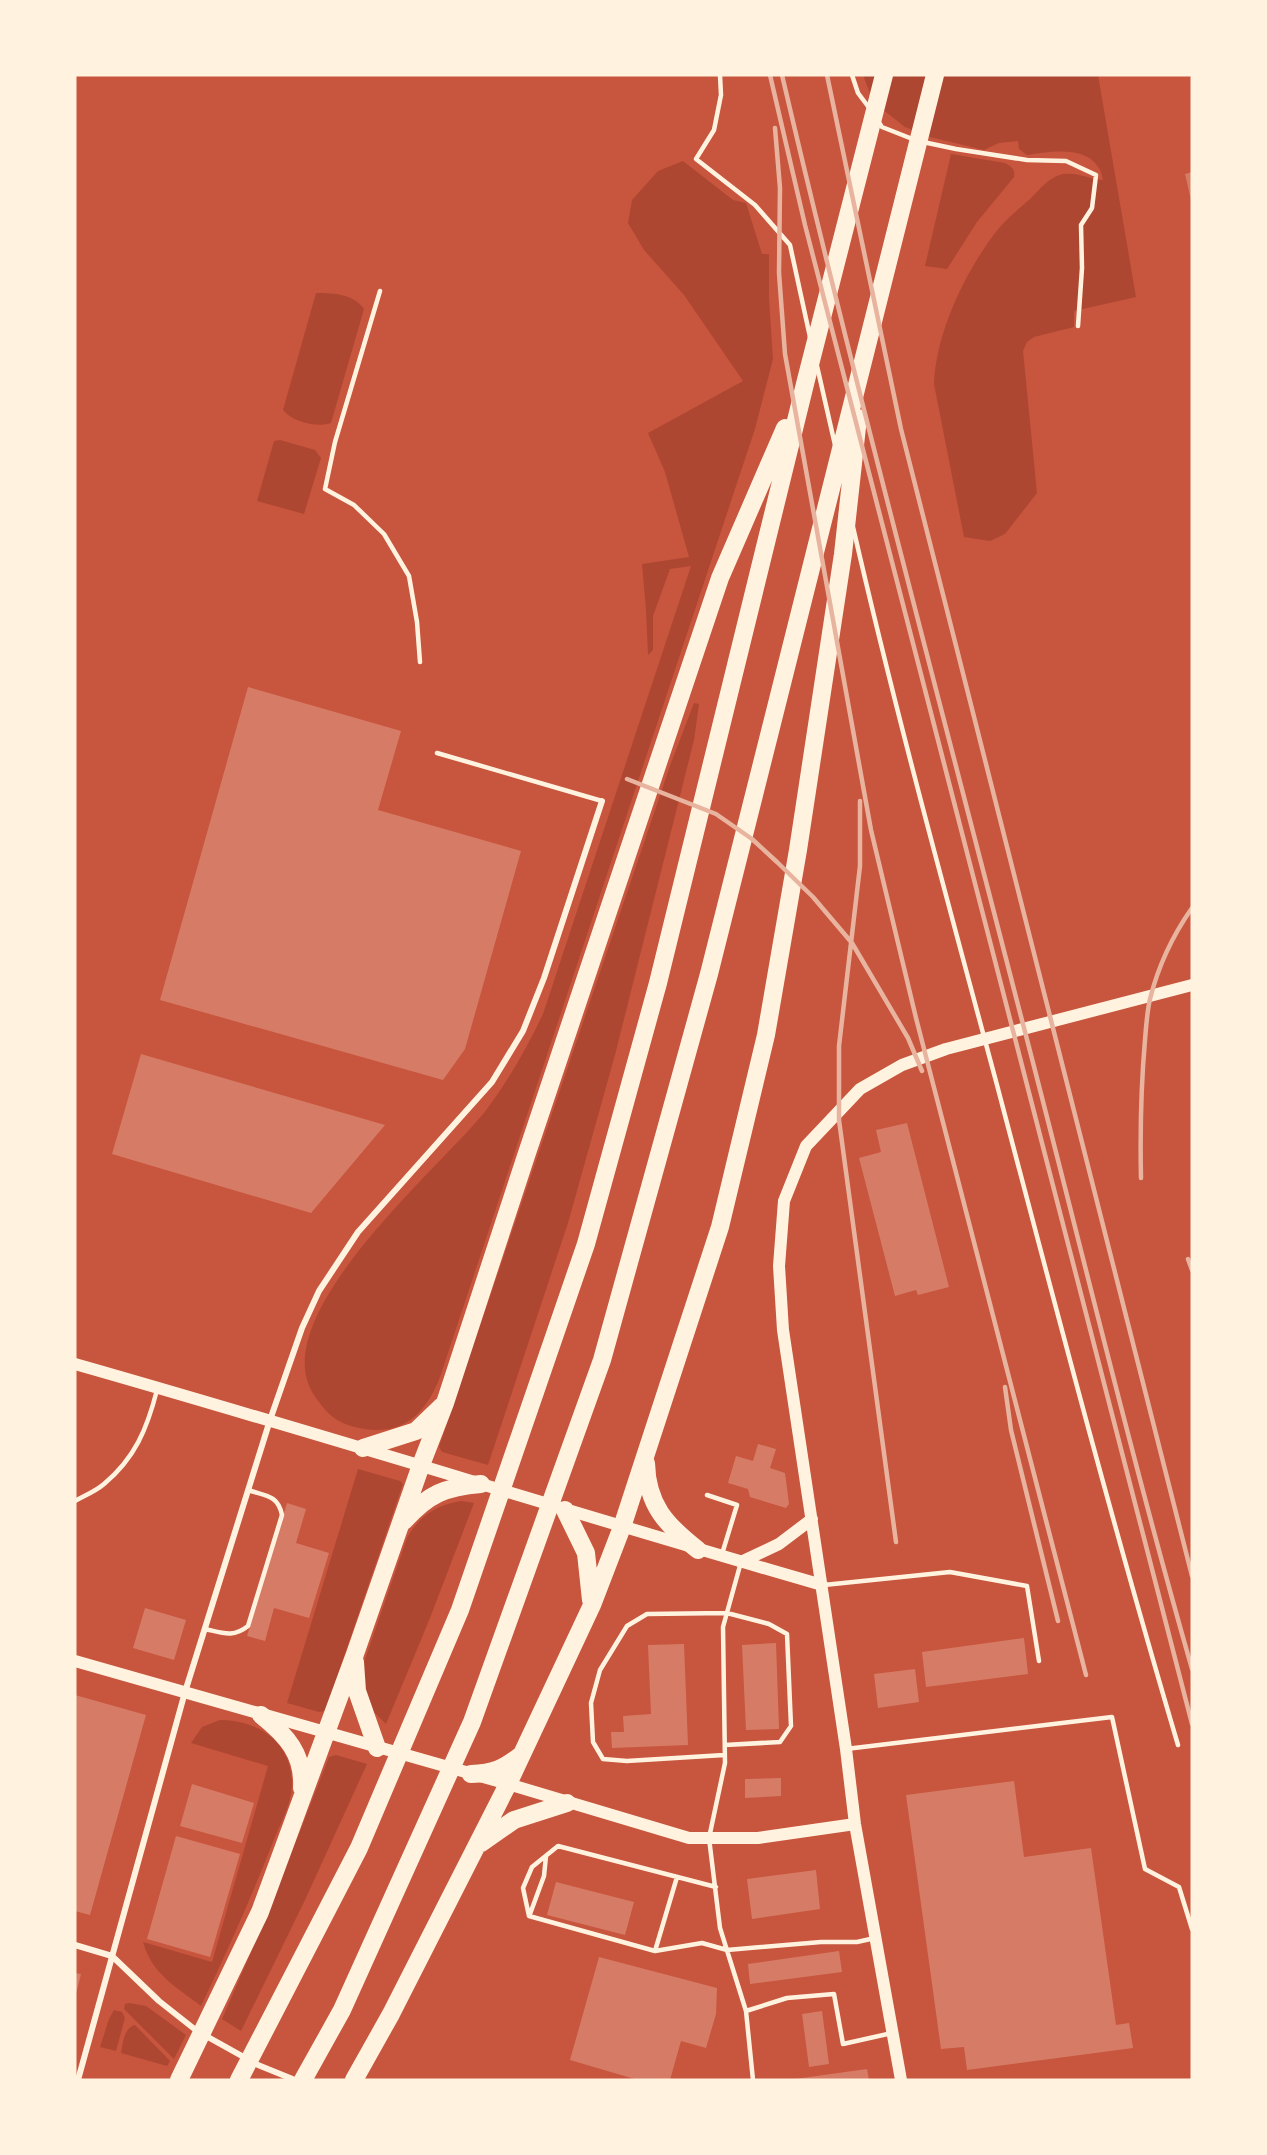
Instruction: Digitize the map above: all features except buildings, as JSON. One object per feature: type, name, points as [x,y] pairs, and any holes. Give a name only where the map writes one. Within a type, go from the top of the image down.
[{"type":"highway","points":[[239,2080],[359,1848],[460,1610],[586,1244],[658,983],[806,380],[884,75]]},
{"type":"highway","points":[[303,2080],[342,2010],[472,1722],[602,1360],[709,974],[935,75]]},
{"type":"highway","points":[[354,2080],[391,2014],[477,1846],[592,1605],[622,1527],[720,1227],[766,1035],[798,850],[843,554],[866,350]]},
{"type":"highway","points":[[179,2080],[260,1912],[445,1403],[720,578],[806,380]]},
{"type":"highway","points":[[363,1448],[416,1431],[445,1403]]},
{"type":"highway","points":[[646,1452],[647,1483],[657,1508],[676,1533],[698,1550]]},
{"type":"highway","points":[[400,1524],[414,1509],[432,1496],[456,1486],[481,1484]]},
{"type":"highway","points":[[565,1510],[586,1553],[592,1605]]},
{"type":"highway","points":[[355,1654],[357,1691],[376,1748]]},
{"type":"highway","points":[[261,1715],[279,1729],[295,1749],[303,1773],[302,1796]]},
{"type":"highway","points":[[471,1774],[491,1773],[508,1766],[523,1753]]},
{"type":"highway","points":[[477,1846],[514,1820],[567,1803]]},
{"type":"main road","points":[[901,2080],[855,1824],[846,1749],[783,1330],[779,1266],[784,1201],[806,1146],[860,1089],[902,1065],[946,1049],[1192,985]]},
{"type":"main road","points":[[75,1364],[822,1585]]},
{"type":"main road","points":[[741,1562],[779,1544],[812,1519]]},
{"type":"main road","points":[[75,1661],[689,1838],[758,1839],[855,1824]]},
{"type":"street","points":[[78,2080],[185,1692],[270,1420],[302,1328],[319,1291],[358,1232],[492,1082],[523,1031],[544,978],[602,801]]},
{"type":"street","points":[[75,1945],[112,1956],[159,2001],[197,2031],[258,2066],[294,2080]]},
{"type":"lane","points":[[720,75],[721,95],[714,130],[696,159],[755,205],[790,245],[842,474]]},
{"type":"lane","points":[[852,75],[858,93],[882,127],[906,138],[956,150],[1000,157],[1066,162],[1096,175],[1092,208],[1081,225],[1082,268],[1078,326]]},
{"type":"lane","points":[[380,291],[336,442],[325,489],[354,505],[384,534],[409,576],[417,622],[420,662]]},
{"type":"lane","points":[[844,485],[875,623],[970,983],[1122,1555],[1178,1745]]},
{"type":"lane","points":[[437,753],[602,801]]},
{"type":"lane","points":[[75,1501],[103,1485],[134,1452],[149,1422],[158,1388]]},
{"type":"lane","points":[[206,1629],[227,1634],[240,1633],[248,1626],[282,1515],[279,1504],[273,1498],[248,1490]]},
{"type":"lane","points":[[707,1495],[737,1505],[721,1556]]},
{"type":"lane","points":[[741,1562],[723,1627],[724,1755],[710,1838],[720,1928],[746,2011],[753,2080]]},
{"type":"lane","points":[[822,1585],[950,1572],[1027,1586],[1039,1661]]},
{"type":"lane","points":[[724,1745],[780,1742],[791,1726],[788,1634],[769,1624],[727,1613],[647,1614],[627,1626],[600,1670],[591,1703],[593,1742],[603,1759],[627,1761],[724,1755]]},
{"type":"lane","points":[[846,1749],[1112,1717],[1144,1869],[1179,1887],[1192,1929]]},
{"type":"lane","points":[[529,1916],[523,1888],[532,1867],[558,1846],[716,1887]]},
{"type":"lane","points":[[529,1916],[544,1876],[546,1856]]},
{"type":"lane","points":[[655,1951],[677,1877]]},
{"type":"lane","points":[[529,1916],[655,1951],[702,1943],[727,1950],[821,1942],[857,1942],[875,1938]]},
{"type":"lane","points":[[746,2011],[787,1998],[834,1994],[843,2044],[892,2033]]},
{"type":"shaded area","points":[[863,75],[1098,75],[1136,297],[1074,311],[1074,327],[1034,337],[1027,342],[1023,351],[1037,493],[1005,534],[990,541],[964,537],[934,384],[940,343],[965,281],[987,244],[1010,216],[1053,178],[1063,174],[1073,174],[1103,180],[1102,175],[1092,160],[1084,155],[1055,152],[1027,155],[1019,149],[1018,141],[999,143],[984,150],[930,137],[905,127],[882,109],[870,93]]},
{"type":"shaded area","points":[[951,154],[1005,163],[1012,168],[1014,177],[977,222],[947,269],[925,266]]},
{"type":"shaded area","points":[[683,161],[733,200],[746,203],[762,254],[769,254],[773,359],[755,429],[440,1377],[425,1405],[405,1423],[380,1430],[348,1425],[333,1417],[314,1395],[305,1362],[313,1325],[335,1285],[365,1243],[487,1109],[510,1075],[537,1027],[691,566],[670,569],[653,616],[653,650],[648,655],[642,564],[689,557],[665,472],[648,433],[743,381],[684,295],[644,250],[628,223],[632,200],[658,171]]},
{"type":"shaded area","points":[[316,293],[349,297],[364,309],[331,423],[319,425],[299,421],[283,410]]},
{"type":"shaded area","points":[[280,440],[315,450],[321,458],[304,514],[257,501],[274,441]]},
{"type":"shaded area","points":[[694,703],[699,704],[694,740],[615,1055],[568,1223],[488,1465],[442,1452],[439,1447],[671,763]]},
{"type":"shaded area","points":[[358,1469],[400,1481],[403,1484],[326,1709],[319,1712],[287,1703]]},
{"type":"shaded area","points":[[461,1501],[474,1503],[386,1724],[373,1711],[364,1686],[364,1662],[407,1538],[429,1513],[444,1505]]},
{"type":"shaded area","points":[[220,1720],[248,1724],[271,1737],[287,1758],[292,1786],[287,1807],[256,1884],[201,2006],[158,1971],[143,1942],[212,1962],[268,1766],[191,1743],[202,1727]]},
{"type":"shaded area","points":[[336,1755],[367,1764],[305,1900],[241,2031],[222,2019],[268,1913],[329,1757]]},
{"type":"shaded area","points":[[125,2004],[146,2006],[186,2035],[174,2059],[124,2009]]},
{"type":"shaded area","points":[[114,2010],[122,2012],[125,2018],[116,2051],[100,2047]]},
{"type":"shaded area","points":[[135,2025],[170,2061],[167,2066],[121,2053],[128,2029]]},
{"type":"railway","points":[[770,75],[805,225],[1192,1724]]},
{"type":"railway","points":[[782,75],[897,540],[1125,1420],[1192,1669]]},
{"type":"railway","points":[[827,75],[901,429],[1192,1576]]},
{"type":"railway","points":[[775,128],[780,188],[779,273],[785,354],[871,830],[916,1018],[1086,1675]]},
{"type":"railway","points":[[627,779],[716,814],[752,839],[813,897],[852,943],[908,1038],[922,1071]]},
{"type":"railway","points":[[860,801],[860,866],[839,1046],[839,1120],[896,1542]]},
{"type":"railway","points":[[1141,1178],[1142,1092],[1149,1004],[1157,975],[1167,952],[1192,908]]},
{"type":"railway","points":[[1188,1259],[1192,1270]]},
{"type":"railway","points":[[1005,1387],[1011,1430],[1058,1621]]}]
